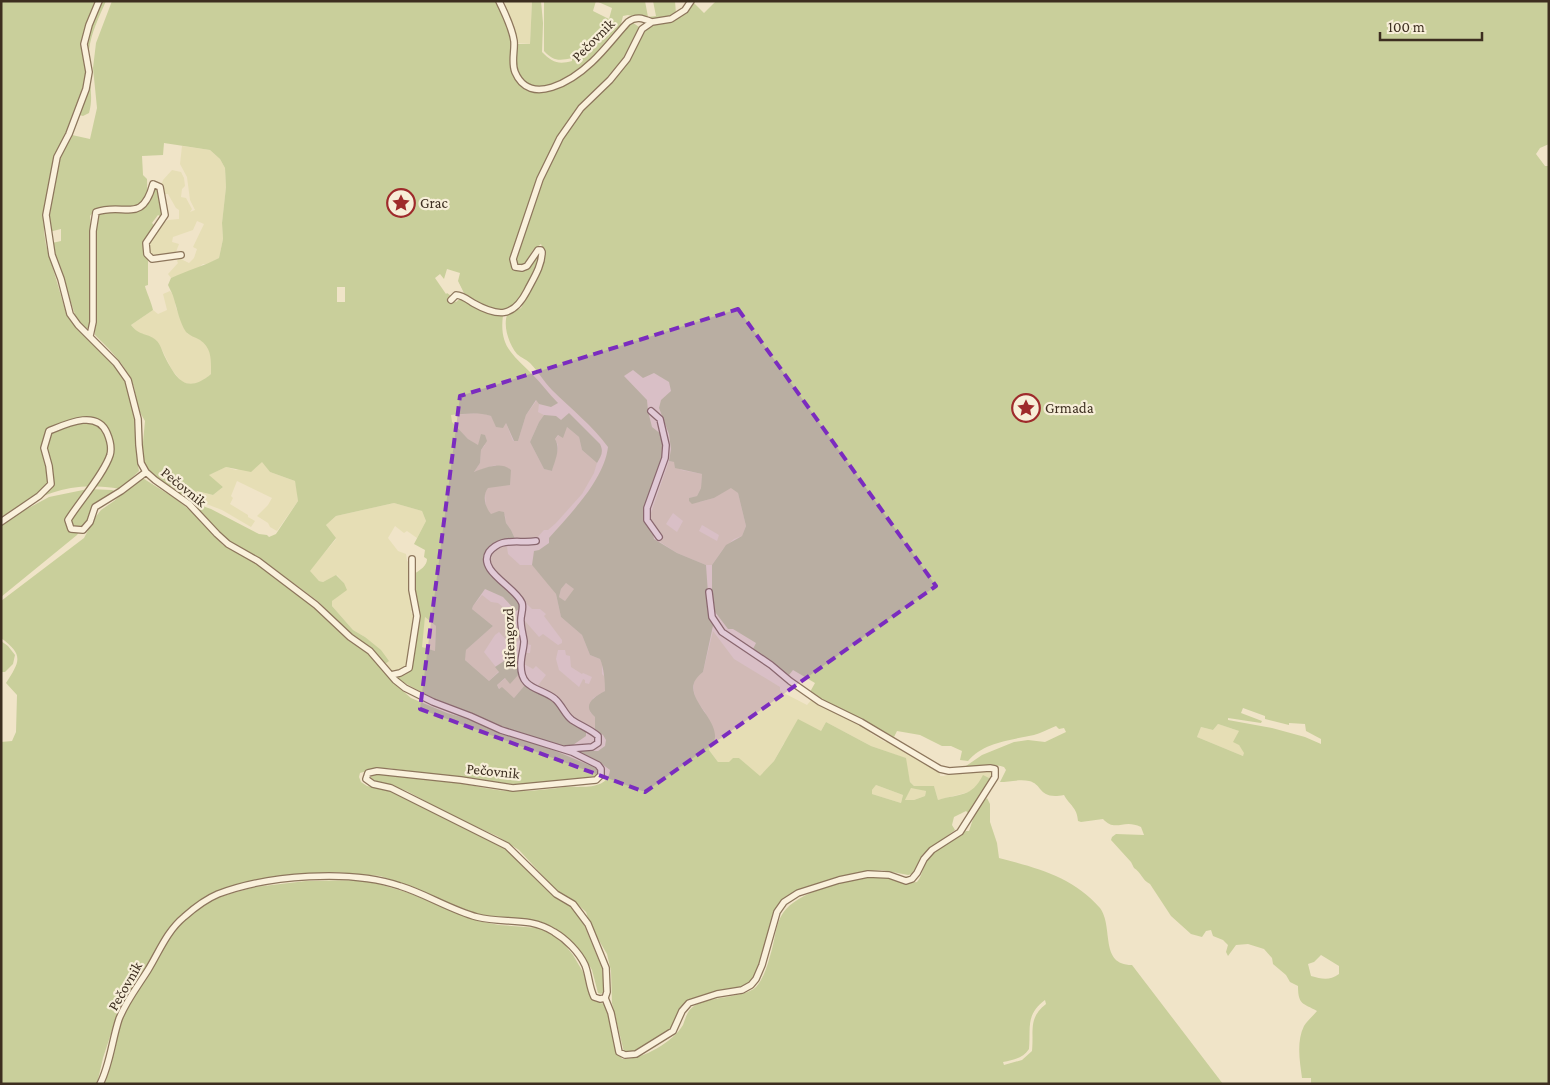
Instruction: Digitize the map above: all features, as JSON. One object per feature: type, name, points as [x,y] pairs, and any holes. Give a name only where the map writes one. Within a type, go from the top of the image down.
[{"type":"street","name":"Pečovnik","points":[[99,1],[89,25],[84,44],[89,72],[86,88],[69,134],[57,156],[46,215],[52,255],[61,279],[70,314],[78,325],[121,369],[128,380],[140,425],[139,446],[141,463],[146,472],[189,504],[228,544],[258,561],[316,605],[350,637],[370,651],[405,688],[433,702],[501,730],[564,749],[601,769],[601,774],[596,780],[513,788],[377,771],[368,773],[366,779],[373,784],[391,788],[507,846],[556,894],[573,904],[588,924],[606,968],[607,992],[605,998],[594,997],[585,965],[572,946],[554,932],[536,922],[477,917],[400,886],[363,877],[333,876],[285,879],[255,884],[216,895],[182,919],[169,933],[124,1008],[108,1054],[105,1074],[100,1084]]},
{"type":"street","name":"Pečovnik","points":[[499,1],[511,29],[514,43],[514,71],[523,85],[533,90],[544,91],[552,88],[580,72],[634,18],[642,18],[652,22]]},
{"type":"street","name":"Pečovnik","points":[[450,300],[456,295],[460,295],[487,310],[506,313],[519,304],[539,267],[542,254],[541,250],[538,250],[527,266],[522,268],[517,268],[514,265],[513,259],[540,179],[560,138],[581,108],[610,80],[627,59],[642,29],[652,22],[671,19],[685,10],[691,1]]},
{"type":"street","points":[[90,336],[93,322],[93,231],[96,212],[103,209],[138,209],[146,204],[153,184],[160,187],[165,215],[146,243],[146,254],[152,259],[181,255]]},
{"type":"street","points":[[651,411],[660,419],[666,445],[665,458],[647,508],[647,520],[659,537]]},
{"type":"street","points":[[1,522],[39,496],[50,484],[49,466],[44,448],[50,432],[75,421],[94,420],[105,428],[111,440],[110,455],[97,478],[68,520],[71,529],[83,530],[90,522],[95,507],[121,491],[146,472]]},
{"type":"street","name":"Rifengozd","points":[[536,541],[500,543],[490,551],[487,557],[488,566],[492,573],[518,596],[522,604],[520,621],[524,643],[521,663],[524,680],[531,687],[552,697],[561,705],[571,719],[598,736],[598,743],[592,747],[564,749]]},
{"type":"street","points":[[391,675],[409,668],[417,627],[412,590],[412,559]]},
{"type":"street","points":[[605,998],[611,1013],[619,1052],[625,1055],[643,1051],[673,1031],[682,1011],[689,1003],[717,994],[742,990],[751,985],[762,965],[777,912],[784,902],[798,893],[839,880],[868,874],[889,875],[906,881],[912,879],[932,850],[960,832],[990,786],[996,772],[995,769],[990,768],[949,771],[940,769],[861,722],[820,702],[771,665],[722,632],[712,617],[710,592]]},
{"type":"highlighted area","points":[[738,309],[936,586],[645,792],[420,709],[460,396]]},
{"type":"shaded area","points":[[504,1],[532,1],[530,44],[517,43]]},
{"type":"shaded area","points":[[182,146],[210,150],[220,159],[225,168],[226,187],[222,223],[223,239],[219,258],[208,264],[203,264],[197,269],[171,278],[168,274],[178,263],[179,258],[189,263],[194,258],[197,249],[193,247],[204,224],[197,221],[193,230],[173,237],[172,242],[179,244],[176,252],[154,257],[150,255],[147,245],[162,224],[168,220],[179,219],[179,210],[168,194],[164,194],[161,186],[163,180],[172,170],[181,172],[185,186],[182,189],[181,197],[186,198],[192,209],[190,212],[195,210],[190,200],[187,177],[180,164]]},
{"type":"shaded area","points":[[170,291],[174,296],[176,308],[188,334],[198,338],[208,346],[211,355],[211,374],[203,381],[193,385],[182,382],[172,370],[158,342],[151,337],[138,333],[131,325],[153,310],[158,314],[167,310],[163,294]]},
{"type":"shaded area","points":[[537,400],[539,404],[538,412],[544,415],[530,442],[544,469],[552,471],[558,449],[555,439],[567,427],[579,437],[582,450],[597,463],[594,473],[582,494],[556,523],[548,530],[544,530],[533,542],[516,541],[506,523],[505,515],[494,513],[491,515],[486,508],[485,493],[496,465],[474,472],[480,463],[481,450],[485,445],[478,446],[468,439],[451,422],[451,415],[482,413],[491,416],[495,423],[506,423],[513,441],[518,441],[526,415]]},
{"type":"shaded area","points":[[262,461],[270,472],[295,481],[297,490],[298,501],[277,531],[257,516],[272,498],[237,481],[230,504],[255,521],[251,527],[222,510],[191,498],[196,491],[213,495],[223,487],[208,475],[226,467],[236,470]]},
{"type":"shaded area","points":[[669,461],[674,462],[681,470],[702,474],[701,488],[697,496],[689,498],[700,502],[714,498],[731,487],[738,493],[746,526],[742,536],[734,539],[723,549],[712,565],[706,565],[677,553],[657,540],[657,533],[651,526],[651,513]],"holes":[[[673,513],[683,521],[677,532],[666,524]],[[702,525],[719,535],[717,541],[699,531]]]},
{"type":"shaded area","points":[[394,503],[422,511],[426,521],[417,538],[407,531],[404,533],[395,526],[388,538],[398,551],[406,554],[407,561],[411,564],[415,609],[411,611],[412,614],[416,614],[414,635],[409,646],[410,665],[404,671],[392,672],[365,637],[353,630],[332,606],[332,601],[340,594],[344,583],[337,575],[323,582],[319,581],[309,571],[336,539],[326,525],[336,516]]},
{"type":"shaded area","points":[[502,546],[507,547],[508,554],[520,565],[532,565],[556,594],[561,617],[582,635],[590,655],[600,659],[602,674],[605,677],[605,691],[593,698],[590,712],[595,717],[595,730],[573,718],[558,698],[536,688],[546,675],[536,666],[533,669],[524,664],[525,653],[530,653],[531,645],[526,644],[523,621],[539,637],[543,634],[558,645],[562,643],[562,640],[544,616],[546,614],[540,609],[532,609],[493,571],[489,563],[493,550]],"holes":[[[558,650],[565,650],[566,655],[570,656],[571,667],[582,674],[592,677],[589,684],[585,683],[583,679],[579,687],[559,670],[556,659]]]},
{"type":"shaded area","points":[[566,583],[575,589],[565,601],[559,597],[561,589]]},
{"type":"shaded area","points":[[482,595],[491,602],[498,603],[509,612],[512,634],[520,639],[514,645],[511,645],[499,632],[495,635],[484,652],[499,671],[489,681],[465,660],[466,650],[493,626],[472,609]]},
{"type":"shaded area","points":[[425,617],[436,626],[435,651],[421,647]]},
{"type":"shaded area","points":[[713,631],[734,659],[780,687],[780,691],[807,705],[812,699],[871,729],[870,733],[885,742],[888,741],[940,771],[940,776],[992,770],[993,775],[991,779],[983,776],[976,788],[969,792],[938,800],[934,786],[914,786],[910,782],[905,758],[871,746],[826,722],[821,731],[784,743],[774,761],[760,777],[739,758],[729,763],[718,762],[709,750],[714,739],[705,712],[696,700],[694,692],[694,683],[697,676],[703,672]]},
{"type":"shaded area","points":[[520,673],[525,685],[514,698],[497,685],[506,678],[510,683]]},
{"type":"shaded area","points":[[1218,724],[1239,731],[1239,745],[1245,753],[1243,756],[1197,737],[1201,727],[1213,730]]},
{"type":"shaded area","points":[[876,785],[903,795],[901,803],[872,794],[872,790]]},
{"type":"shaded area","points":[[911,787],[926,791],[925,796],[914,800],[905,800]]},
{"type":"green space","points":[[1,1],[106,1],[93,31],[89,50],[91,105],[89,113],[83,116],[76,114],[55,155],[44,215],[44,232],[46,245],[67,316],[116,366],[127,386],[136,417],[139,471],[121,489],[87,486],[58,491],[31,501],[1,517]]},
{"type":"green space","points":[[112,1],[499,1],[512,35],[519,83],[524,89],[542,93],[583,72],[632,22],[639,27],[639,31],[624,61],[607,81],[587,98],[560,135],[511,256],[514,268],[522,271],[526,270],[539,254],[537,265],[526,287],[516,305],[500,311],[488,308],[503,315],[503,334],[508,349],[558,403],[551,407],[539,404],[536,400],[526,415],[518,441],[514,441],[506,423],[503,428],[496,427],[491,416],[476,414],[451,415],[452,422],[468,439],[478,445],[481,434],[485,435],[487,441],[481,450],[480,463],[474,472],[498,466],[507,467],[511,470],[510,485],[488,488],[485,498],[487,508],[491,514],[499,511],[504,512],[506,523],[516,541],[494,545],[486,565],[489,572],[520,602],[521,608],[516,611],[503,597],[485,589],[472,609],[493,626],[466,650],[465,660],[489,681],[499,672],[495,667],[510,657],[514,658],[520,673],[510,684],[505,678],[497,685],[499,689],[502,687],[514,698],[525,685],[552,700],[586,731],[586,736],[573,745],[564,746],[503,728],[471,713],[448,706],[397,679],[397,677],[406,674],[413,666],[414,574],[427,561],[424,557],[425,550],[414,544],[426,521],[422,511],[394,503],[336,516],[326,525],[336,538],[310,571],[319,581],[323,582],[336,575],[344,583],[347,590],[332,601],[332,606],[353,630],[381,650],[389,661],[385,664],[372,648],[346,631],[319,602],[261,559],[227,540],[191,502],[211,509],[259,534],[269,537],[276,534],[298,501],[295,481],[270,472],[262,462],[251,472],[226,467],[209,475],[223,487],[213,495],[197,491],[191,498],[186,498],[152,474],[144,463],[142,453],[145,421],[138,409],[134,387],[121,363],[95,335],[95,217],[101,212],[109,210],[135,211],[142,208],[148,201],[152,189],[155,187],[157,190],[162,202],[162,217],[158,215],[152,223],[156,227],[144,252],[148,260],[148,285],[145,286],[153,310],[131,325],[134,329],[157,341],[168,364],[178,377],[188,384],[195,383],[211,374],[209,351],[204,343],[186,332],[168,285],[171,278],[219,258],[223,239],[222,223],[226,187],[225,168],[220,159],[210,150],[164,143],[163,155],[142,156],[143,175],[147,179],[147,194],[142,204],[128,208],[103,208],[96,210],[90,216],[93,256],[90,307],[92,323],[89,328],[85,328],[77,321],[52,243],[61,241],[61,229],[49,232],[50,214],[59,158],[72,135],[90,139],[97,108],[93,68],[96,43]],"holes":[[[447,269],[460,273],[458,281],[465,295],[483,306],[462,297],[456,302],[453,300],[454,298],[446,294],[435,278],[440,274],[444,279]],[[337,287],[345,287],[345,302],[337,302]],[[425,617],[436,626],[435,651],[422,647]]]},
{"type":"green space","points":[[532,1],[541,1],[543,23],[542,52],[552,60],[563,63],[572,61],[572,58],[556,59],[550,57],[544,51],[544,1],[596,1],[645,1],[648,17],[656,16],[653,1],[675,1],[676,14],[670,17],[652,19],[628,15],[623,16],[620,28],[614,37],[595,57],[570,76],[546,87],[530,87],[522,82],[518,72],[516,63],[517,44],[530,44]],"holes":[[[596,1],[612,8],[609,19],[593,11]]]},
{"type":"green space","points":[[716,1],[1549,1],[1549,144],[1540,148],[1536,154],[1545,166],[1549,166],[1549,1084],[1311,1084],[1311,1078],[1302,1078],[1299,1045],[1304,1026],[1317,1011],[1302,1003],[1299,997],[1298,986],[1290,982],[1286,975],[1273,964],[1272,958],[1264,949],[1248,944],[1236,945],[1228,956],[1226,952],[1228,945],[1223,940],[1213,936],[1211,930],[1206,931],[1202,937],[1191,934],[1171,916],[1150,884],[1111,840],[1116,834],[1144,835],[1141,827],[1129,824],[1112,825],[1103,819],[1081,822],[1078,821],[1075,810],[1064,795],[1045,794],[1037,785],[1029,781],[1000,782],[1006,770],[1004,767],[990,765],[966,769],[966,766],[982,755],[1014,742],[1028,740],[1045,742],[1066,732],[1064,728],[1059,729],[1056,726],[1034,735],[1007,740],[982,750],[968,761],[960,760],[962,751],[951,746],[942,746],[920,735],[897,731],[894,737],[858,717],[830,705],[810,692],[815,683],[793,670],[789,675],[752,651],[756,643],[733,629],[728,629],[712,608],[712,565],[726,545],[742,536],[746,526],[738,493],[731,488],[714,498],[692,504],[689,501],[689,498],[697,496],[701,488],[702,474],[675,468],[674,462],[669,461],[671,449],[669,434],[659,408],[661,400],[671,391],[669,382],[654,373],[643,378],[633,370],[624,376],[647,400],[652,427],[661,434],[666,445],[645,523],[653,534],[654,539],[677,553],[706,565],[709,608],[714,621],[703,672],[693,687],[698,703],[713,727],[715,737],[709,750],[718,762],[729,762],[733,758],[739,758],[760,776],[774,761],[798,719],[821,731],[826,722],[871,746],[906,758],[910,782],[914,786],[934,786],[938,800],[965,794],[974,788],[983,775],[991,779],[970,815],[966,811],[954,817],[952,825],[955,830],[922,855],[915,873],[908,875],[882,870],[865,871],[836,878],[804,891],[777,910],[762,965],[751,985],[702,998],[690,999],[684,1004],[676,1025],[638,1053],[624,1052],[612,1003],[611,971],[607,954],[591,927],[586,912],[574,901],[556,890],[519,850],[497,836],[452,816],[407,791],[371,779],[371,776],[380,773],[499,790],[519,791],[592,786],[599,784],[608,777],[610,770],[602,764],[579,755],[580,751],[598,751],[605,746],[606,740],[603,735],[595,730],[595,717],[589,709],[593,699],[605,691],[600,659],[590,655],[582,635],[561,617],[556,594],[532,565],[534,551],[549,543],[549,538],[593,484],[600,472],[608,447],[588,424],[549,387],[536,369],[517,354],[507,335],[506,320],[507,315],[521,308],[542,269],[544,253],[541,244],[533,250],[524,265],[519,267],[516,260],[541,182],[561,138],[584,107],[613,80],[647,27],[687,11],[694,3],[704,13]],"holes":[[[566,583],[574,589],[565,601],[559,597],[561,589]],[[1243,708],[1265,716],[1265,719],[1289,725],[1289,723],[1305,724],[1306,731],[1321,739],[1321,744],[1305,737],[1272,728],[1228,720],[1228,718],[1261,723],[1262,721],[1241,713]],[[1218,724],[1239,731],[1233,742],[1239,745],[1244,753],[1243,756],[1197,737],[1201,727],[1213,730]],[[876,785],[903,795],[901,803],[872,794],[872,790]],[[911,788],[926,791],[925,796],[914,800],[905,800]],[[1321,955],[1339,966],[1339,974],[1325,979],[1311,976],[1308,964],[1314,962]]]},
{"type":"green space","points":[[569,413],[600,444],[602,449],[601,456],[597,463],[582,450],[579,437],[567,427],[563,438],[558,435],[555,439],[557,451],[552,471],[544,469],[530,442],[544,415],[556,416],[561,420]]},
{"type":"green space","points":[[141,477],[176,499],[192,512],[223,545],[257,563],[315,607],[349,640],[367,651],[396,685],[411,698],[447,713],[468,719],[501,734],[539,744],[596,768],[598,772],[596,776],[532,784],[489,783],[387,768],[373,769],[360,773],[359,777],[361,782],[367,786],[394,791],[450,821],[494,841],[516,856],[552,895],[572,907],[580,915],[602,968],[605,991],[601,994],[598,993],[592,970],[581,952],[570,940],[557,930],[539,921],[503,919],[481,915],[450,904],[416,888],[380,876],[335,872],[284,876],[216,893],[190,908],[166,932],[146,968],[120,1006],[103,1058],[97,1084],[1,1084],[1,742],[12,741],[16,732],[17,695],[6,683],[17,664],[17,659],[13,649],[1,638],[1,601],[84,538],[101,510]]},
{"type":"green space","points":[[88,489],[117,492],[107,498],[77,535],[1,597],[1,523],[49,497]]},
{"type":"green space","points":[[1,641],[15,655],[13,664],[5,672],[1,672]]},
{"type":"green space","points":[[987,798],[990,804],[990,822],[997,843],[999,858],[1054,875],[1078,889],[1100,908],[1104,916],[1111,952],[1115,959],[1132,965],[1223,1084],[104,1084],[124,1011],[151,971],[170,935],[181,922],[215,898],[255,887],[306,881],[365,880],[409,893],[478,921],[499,925],[539,928],[553,935],[573,955],[583,972],[592,998],[600,1003],[607,1004],[614,1039],[622,1059],[630,1059],[656,1049],[672,1038],[683,1025],[688,1012],[694,1006],[709,1000],[751,991],[756,987],[766,969],[779,921],[790,905],[822,888],[868,875],[875,878],[896,878],[906,883],[917,882],[925,864],[938,849],[966,831],[969,831],[975,813]],"holes":[[[1045,1000],[1046,1004],[1040,1009],[1034,1019],[1032,1051],[1022,1060],[1004,1065],[1003,1062],[1018,1058],[1029,1049],[1030,1022],[1034,1011]]]},
{"type":"place","name":"Grac","points":[[401,203]]},
{"type":"place","name":"Grmada","points":[[1026,408]]}]
